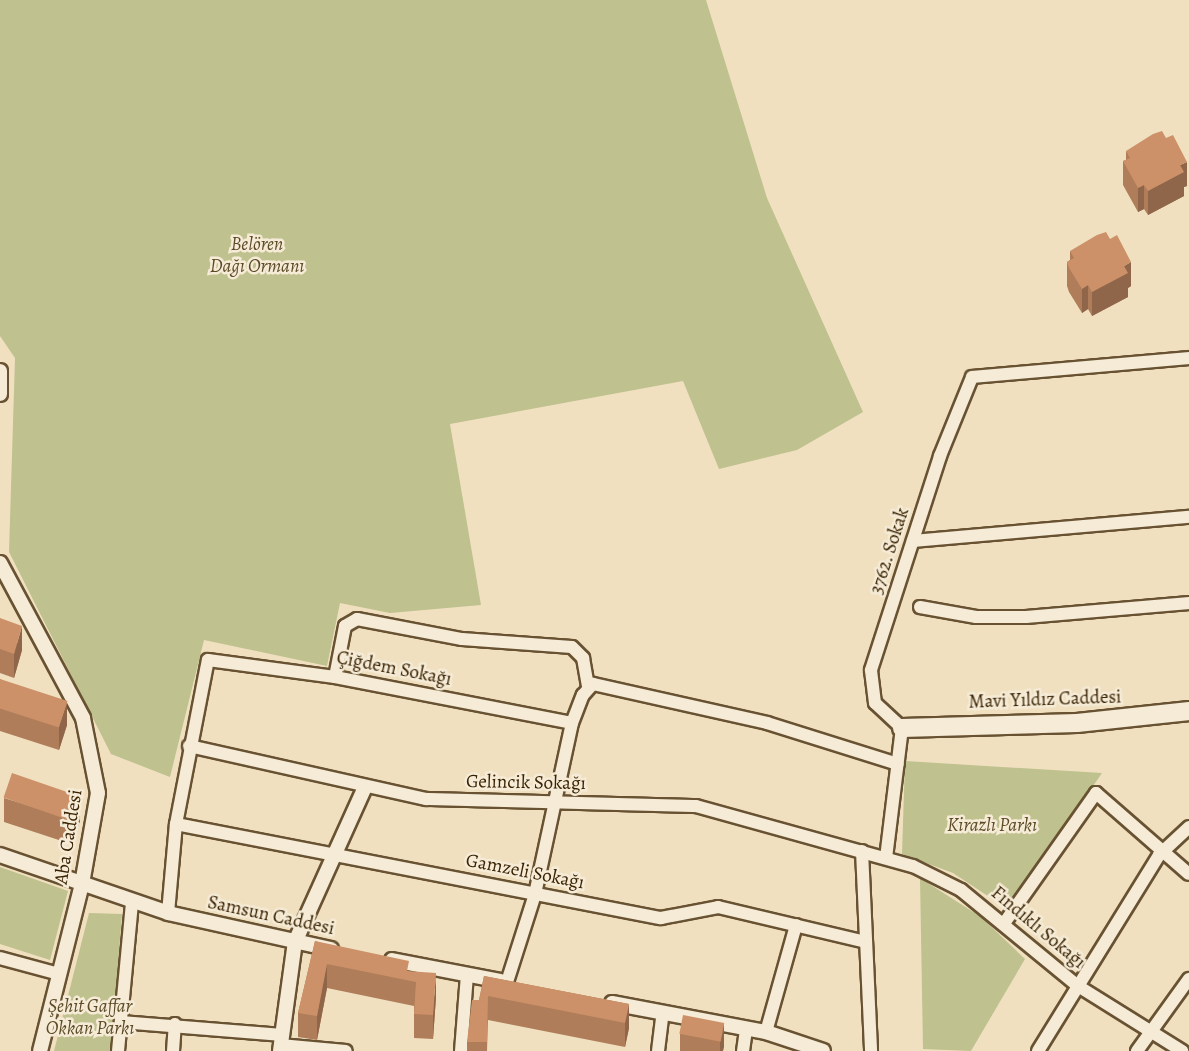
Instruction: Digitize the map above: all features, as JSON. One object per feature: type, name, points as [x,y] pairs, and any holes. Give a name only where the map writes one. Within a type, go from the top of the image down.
[{"type":"main road","name":"Mavi Yıldız Caddesi","points":[[902,728],[1077,723],[1189,711]]},
{"type":"street","name":"3762. Sokak","points":[[902,728],[874,704],[870,688],[871,670],[913,541],[972,377],[1189,358]]},
{"type":"street","points":[[0,371],[0,394]]},
{"type":"street","points":[[913,541],[1189,516]]},
{"type":"street","name":"Aba Caddesi","points":[[0,562],[83,718],[98,793],[82,884],[40,1051]]},
{"type":"street","points":[[920,607],[976,617],[1015,617],[1189,603]]},
{"type":"street","points":[[335,677],[345,626],[357,619],[462,639],[572,647],[583,658],[588,687],[572,723],[513,984],[374,957]]},
{"type":"street","name":"Çiğdem Sokağı","points":[[189,746],[208,660],[335,677],[572,723]]},
{"type":"street","points":[[588,687],[602,682],[767,723],[898,764]]},
{"type":"street","points":[[59,709],[83,718]]},
{"type":"street","points":[[886,858],[902,728]]},
{"type":"street","points":[[168,913],[176,824],[189,746]]},
{"type":"street","name":"Gelincik Sokağı","points":[[189,746],[426,799],[696,806],[862,851]]},
{"type":"street","points":[[281,1044],[295,942],[365,787]]},
{"type":"street","points":[[1005,922],[1096,793],[1164,849],[1189,874]]},
{"type":"street","name":"Gamzeli Sokağı","points":[[176,824],[664,918],[718,907],[866,942]]},
{"type":"street","points":[[1038,1051],[1164,849],[1189,827]]},
{"type":"street","points":[[862,851],[871,1051]]},
{"type":"street","name":"Fındıklı Sokağı","points":[[862,851],[943,879],[1005,922],[1078,986],[1182,1051]]},
{"type":"street","name":"Samsun Caddesi","points":[[0,855],[168,913],[348,952]]},
{"type":"street","points":[[118,1051],[132,902]]},
{"type":"street","points":[[766,1032],[796,925]]},
{"type":"street","points":[[0,958],[59,974]]},
{"type":"street","points":[[461,1051],[467,975]]},
{"type":"street","points":[[1137,1051],[1189,979]]},
{"type":"street","points":[[598,1000],[766,1032],[823,1051]]},
{"type":"street","points":[[657,1051],[663,1013]]},
{"type":"street","points":[[121,1021],[175,1024],[281,1044],[346,1051]]},
{"type":"street","points":[[173,1051],[175,1024]]},
{"type":"street","points":[[743,1051],[746,1029]]},
{"type":"green space","name":"Belören Dağı Ormanı","points":[[0,0],[706,0],[767,198],[863,412],[797,450],[719,469],[683,381],[450,424],[481,605],[390,613],[340,603],[327,666],[204,640],[170,777],[111,754],[9,552],[15,358],[0,336]]},
{"type":"green space","name":"Kirazlı Parkı","points":[[905,761],[1102,773],[1009,910],[953,873],[902,854]]},
{"type":"green space","points":[[0,867],[68,891],[50,960],[0,944]]},
{"type":"green space","name":"Kirazlı Parkı","points":[[920,878],[981,917],[1025,959],[971,1051],[923,1049]]},
{"type":"green space","name":"Şehit Gaffar Okkan Parkı","points":[[89,913],[122,914],[111,1051],[54,1051]]},
{"type":"building","points":[[1162,131],[1166,138],[1173,135],[1187,162],[1180,165],[1184,172],[1148,191],[1144,185],[1138,188],[1123,161],[1130,158],[1126,151]]},
{"type":"building","points":[[1106,232],[1110,239],[1117,235],[1131,262],[1124,266],[1128,273],[1092,292],[1088,285],[1082,289],[1067,262],[1074,258],[1070,251]]},
{"type":"building","points":[[0,618],[22,626],[14,654],[0,649]]},
{"type":"building","points":[[0,679],[68,701],[59,728],[0,708]]},
{"type":"building","points":[[12,773],[80,796],[72,821],[4,798]]},
{"type":"building","points":[[315,941],[409,961],[407,971],[436,973],[433,1015],[414,1014],[416,982],[327,964],[317,1016],[298,1013]]},
{"type":"building","points":[[484,976],[629,1004],[625,1023],[488,996],[487,1042],[467,1042],[472,1000],[479,1000]]},
{"type":"building","points":[[683,1015],[724,1023],[721,1042],[679,1034]]}]
